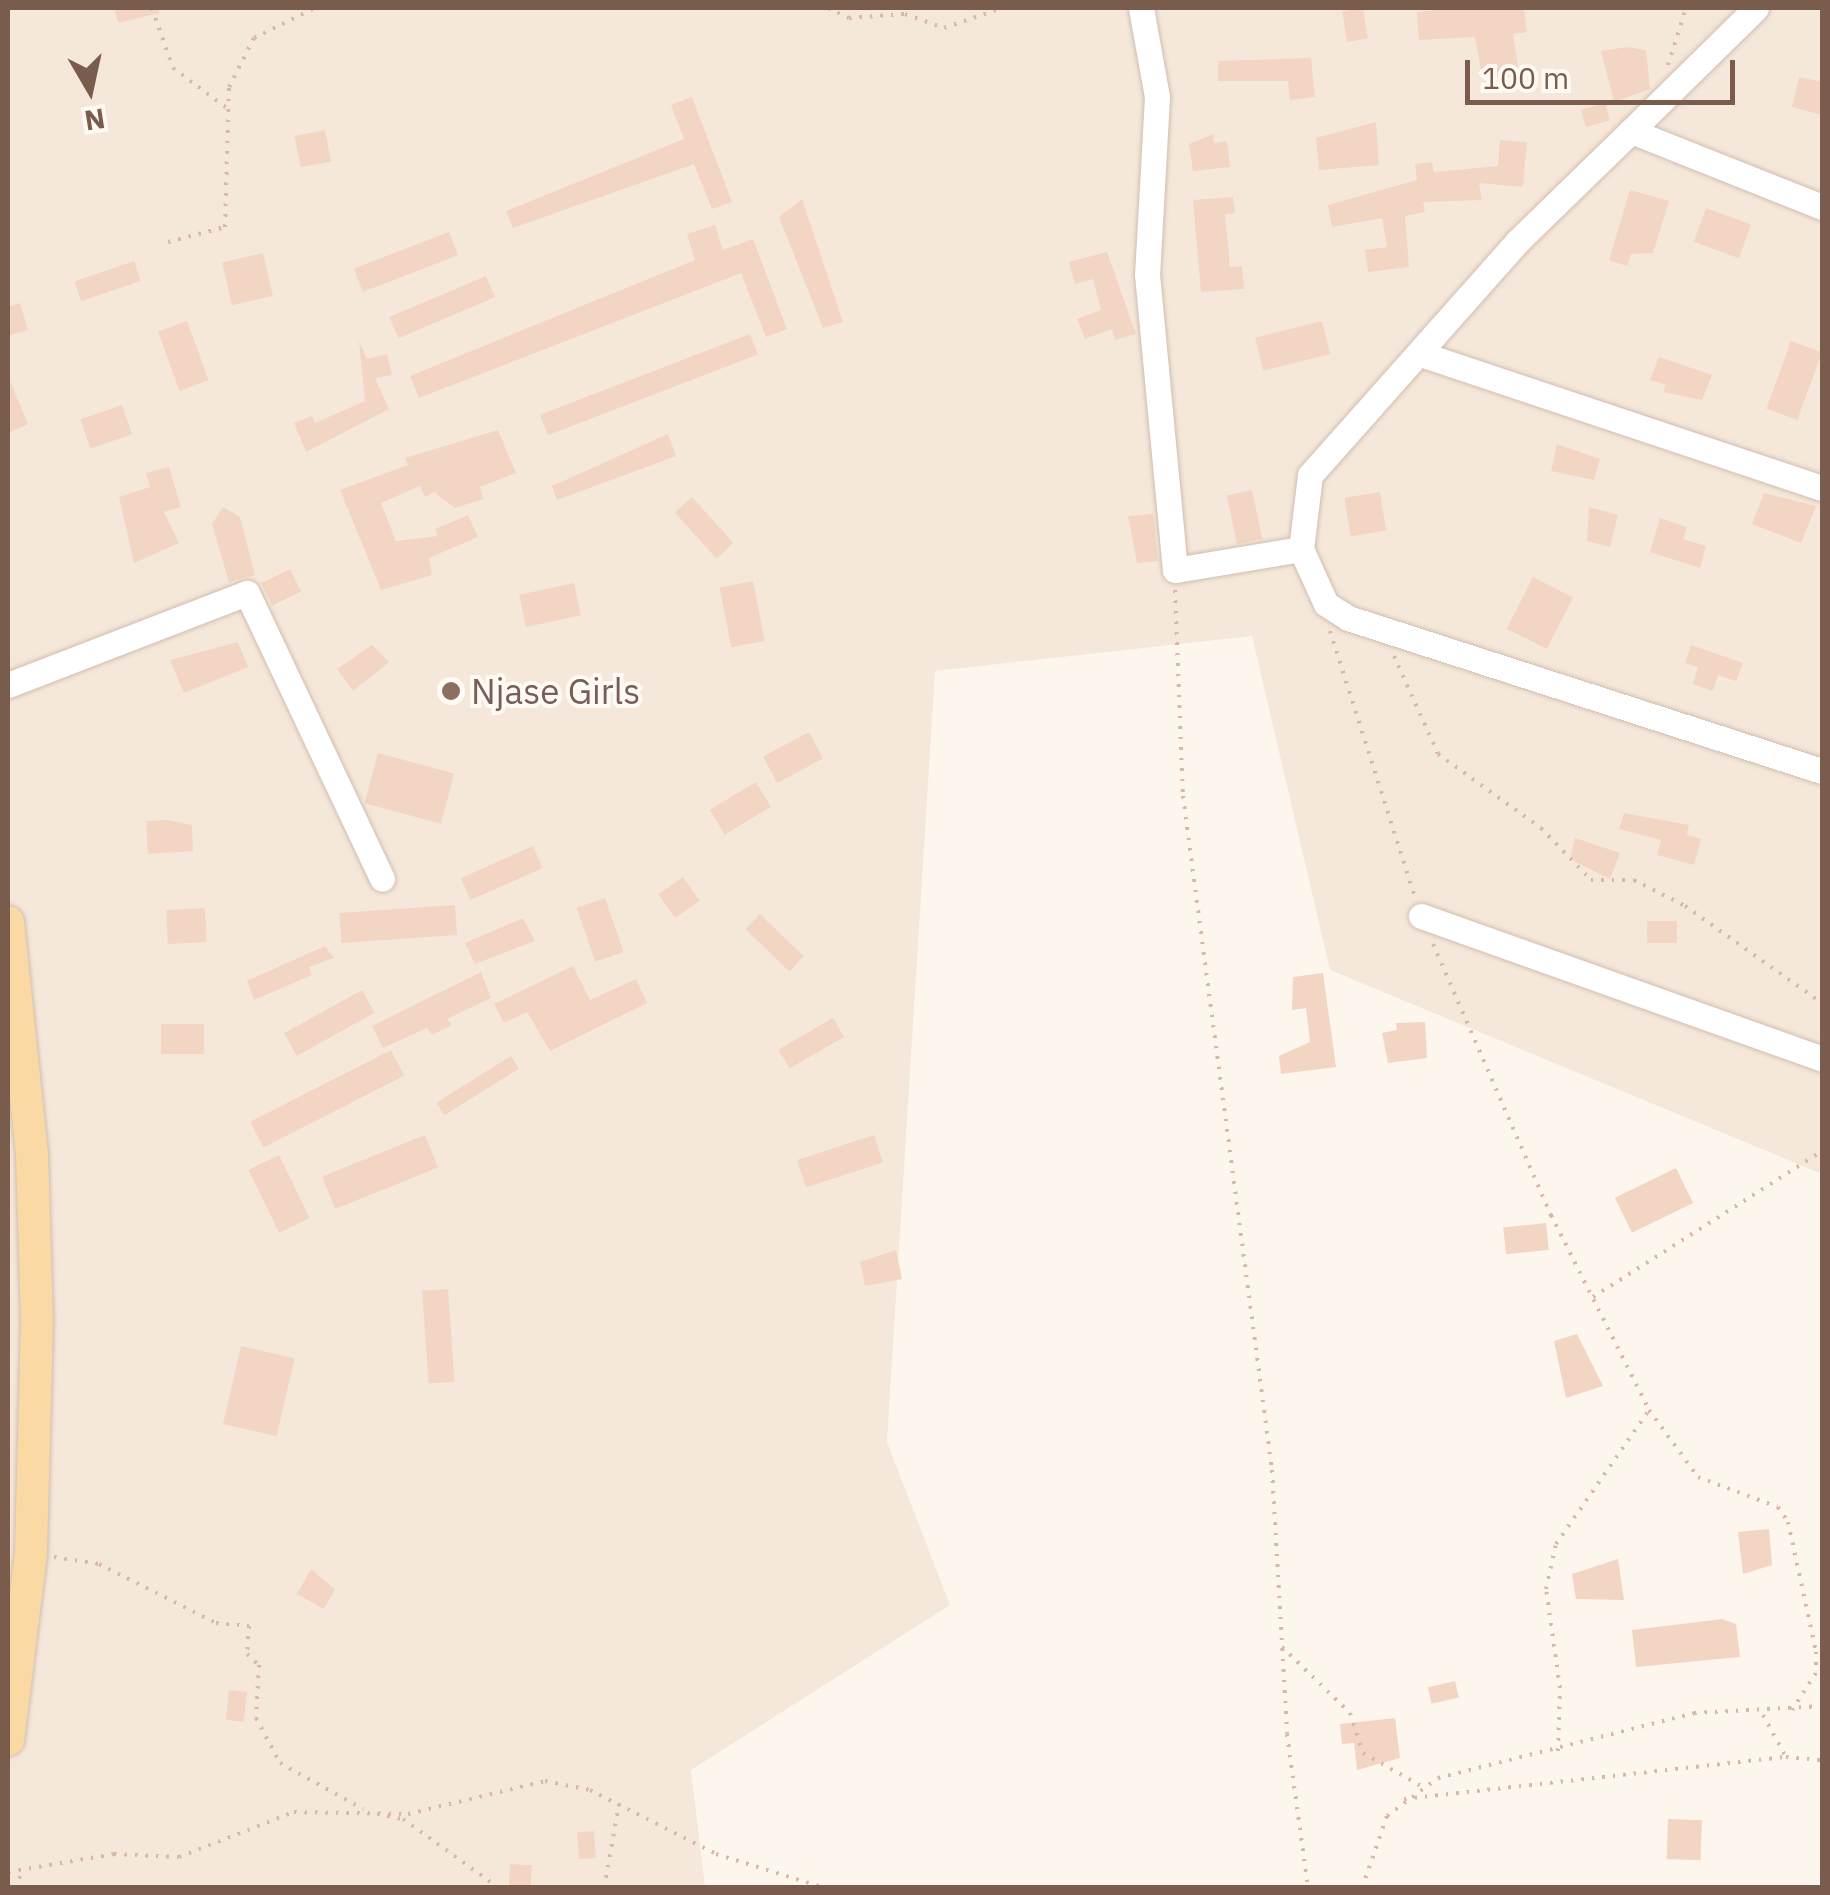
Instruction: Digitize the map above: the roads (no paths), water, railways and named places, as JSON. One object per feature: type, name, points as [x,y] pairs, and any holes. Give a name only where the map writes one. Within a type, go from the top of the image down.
[{"type":"main road","points":[[8,922],[32,1153],[31,1553],[8,1740]]},
{"type":"street","points":[[1141,8],[1156,97],[1147,274],[1176,570],[1301,549]]},
{"type":"street","points":[[1756,8],[1517,242],[1422,354],[1310,475],[1301,549],[1319,592],[1370,624],[1822,772]]},
{"type":"street","points":[[1632,132],[1822,207]]},
{"type":"street","points":[[1422,354],[1822,488]]},
{"type":"street","points":[[8,685],[247,592],[382,879]]},
{"type":"street","points":[[1422,916],[1822,1059]]},
{"type":"place","name":"Njase Girls","points":[[451,691]]}]
